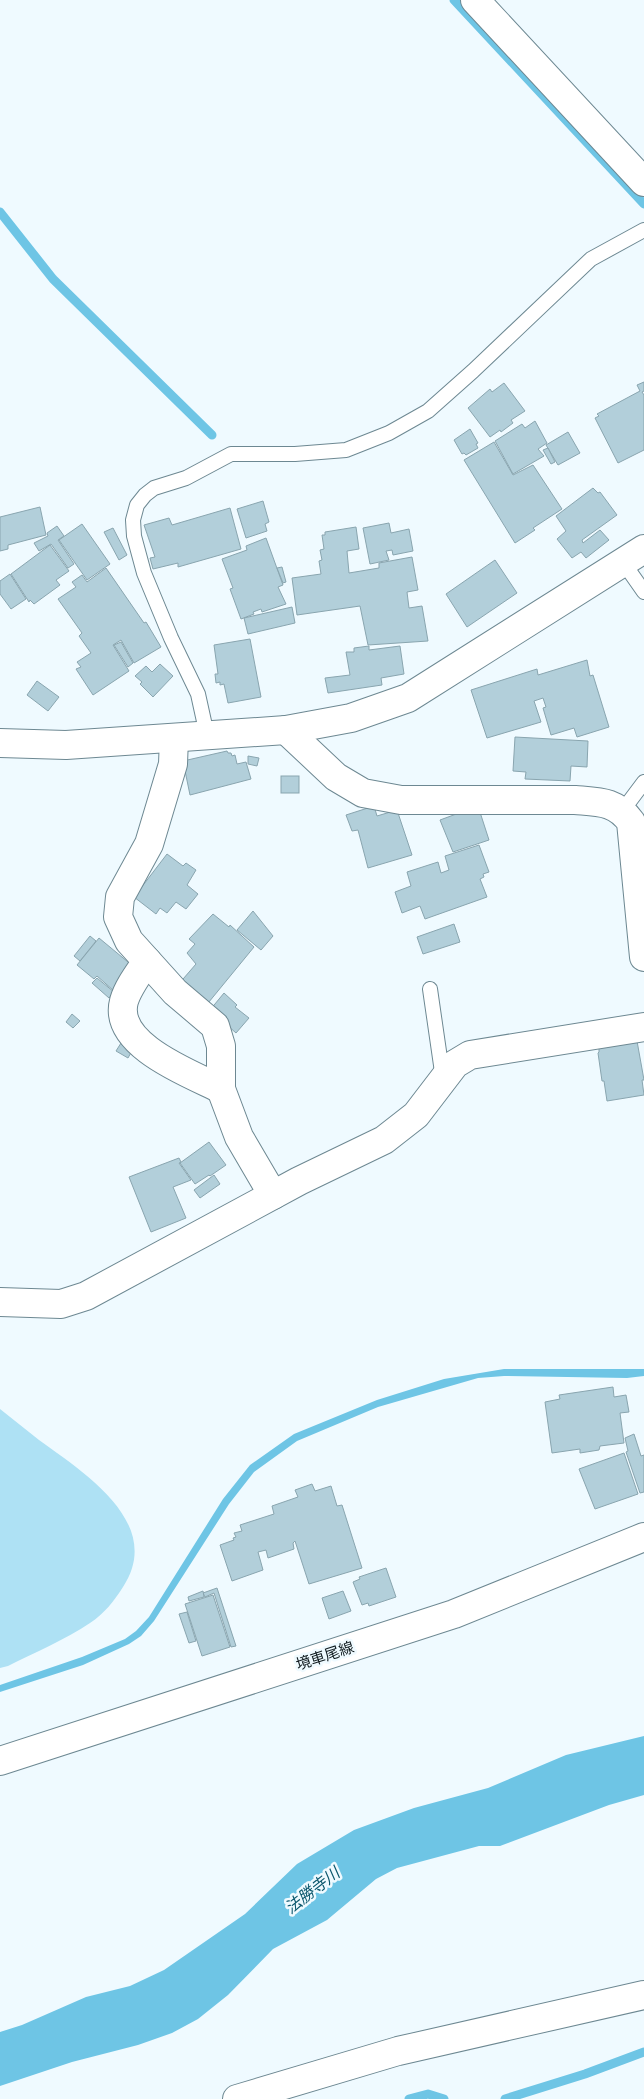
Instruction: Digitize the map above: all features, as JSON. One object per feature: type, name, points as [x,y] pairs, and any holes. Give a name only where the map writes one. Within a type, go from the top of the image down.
[{"type":"street","points":[[475,0],[644,182]]},
{"type":"street","points":[[0,743],[66,745],[174,738],[286,730],[351,718],[408,698],[638,572]]},
{"type":"street","points":[[286,730],[336,777],[364,793],[401,800],[576,800],[604,803],[623,810],[631,822],[644,957]]},
{"type":"street","points":[[174,738],[173,764],[149,844],[120,897],[118,916],[128,941],[175,992],[214,1026],[221,1046],[221,1089],[239,1138],[274,1194]]},
{"type":"street","points":[[147,961],[124,1002],[123,1013],[128,1028],[136,1040],[159,1057],[221,1089]]},
{"type":"street","points":[[0,1302],[61,1304],[86,1296],[274,1194],[384,1140],[416,1114],[455,1064],[470,1055],[644,1027]]},
{"type":"street","name":"境車尾線","points":[[0,1761],[454,1614],[644,1537]]},
{"type":"street","points":[[237,2099],[398,2051],[644,1994]]},
{"type":"lane","points":[[207,735],[198,694],[171,638],[144,573],[134,536],[133,520],[137,505],[145,494],[154,488],[186,478],[231,454],[295,454],[346,450],[389,433],[428,410],[473,371],[591,259],[644,230]]},
{"type":"lane","points":[[623,810],[644,782]]},
{"type":"lane","points":[[430,989],[443,1079]]},
{"type":"shaded area","points":[[0,1409],[77,1467],[96,1484],[113,1502],[126,1521],[134,1542],[133,1564],[123,1587],[100,1616],[60,1640],[8,1666],[0,1668]]},
{"type":"water","points":[[504,1369],[644,1369],[644,1376],[627,1378],[504,1376],[478,1378],[378,1407],[297,1441],[254,1472],[229,1504],[154,1621],[141,1636],[129,1644],[83,1665],[0,1692],[0,1685],[82,1657],[125,1639],[136,1631],[149,1617],[223,1499],[250,1465],[294,1434],[377,1400],[444,1379]]},
{"type":"water","name":"法勝寺川","points":[[644,1736],[644,1795],[609,1805],[500,1846],[479,1846],[397,1868],[376,1879],[327,1920],[273,1949],[228,1995],[198,2019],[172,2033],[138,2045],[72,2062],[0,2086],[0,2032],[22,2025],[86,1997],[130,1986],[164,1970],[245,1914],[297,1864],[354,1830],[414,1808],[488,1788],[566,1755]]},
{"type":"building","points":[[644,382],[644,391],[642,392],[644,395],[644,450],[618,463],[595,418],[599,416],[597,414],[640,391],[637,385]]},
{"type":"building","points":[[504,383],[525,411],[511,420],[513,423],[501,432],[500,430],[490,437],[468,408],[490,389],[492,392]]},
{"type":"building","points":[[535,421],[547,443],[538,449],[544,456],[513,474],[495,441],[522,424],[525,428]]},
{"type":"building","points":[[470,429],[478,443],[476,444],[478,448],[466,455],[462,454],[454,440]]},
{"type":"building","points":[[568,432],[580,453],[558,465],[546,445]]},
{"type":"building","points":[[494,442],[513,475],[533,465],[562,509],[533,528],[535,530],[515,543],[464,460]]},
{"type":"building","points":[[548,448],[555,462],[551,464],[543,450]]},
{"type":"building","points":[[593,488],[598,493],[600,492],[617,515],[582,540],[583,543],[600,530],[609,540],[586,558],[581,552],[572,558],[557,539],[566,531],[556,516]]},
{"type":"building","points":[[263,501],[269,522],[265,524],[267,531],[246,538],[237,509]]},
{"type":"building","points":[[40,507],[46,535],[8,545],[8,549],[0,551],[0,517]]},
{"type":"building","points":[[230,508],[241,549],[178,567],[178,563],[153,569],[150,558],[155,557],[144,525],[169,518],[172,525]]},
{"type":"building","points":[[389,523],[391,533],[409,529],[413,551],[393,555],[392,550],[386,551],[389,560],[370,564],[363,528]]},
{"type":"building","points":[[82,524],[110,564],[87,580],[59,540]]},
{"type":"building","points":[[57,526],[64,536],[58,540],[74,564],[68,568],[51,544],[39,551],[34,543],[48,536],[47,533]]},
{"type":"building","points":[[356,527],[359,549],[347,551],[349,573],[379,568],[379,563],[412,557],[418,590],[407,592],[409,608],[422,606],[428,641],[368,645],[360,606],[297,615],[292,578],[321,574],[319,561],[322,560],[320,550],[324,549],[322,535],[325,535],[325,532]]},
{"type":"building","points":[[113,528],[127,555],[119,560],[104,532]]},
{"type":"building","points":[[266,538],[283,585],[278,587],[286,604],[262,612],[261,609],[241,619],[230,589],[233,588],[222,559],[247,550],[246,546]]},
{"type":"building","points":[[50,545],[69,571],[56,580],[60,585],[34,604],[30,600],[29,602],[11,574]]},
{"type":"building","points":[[495,560],[517,593],[467,627],[446,594]]},
{"type":"building","points":[[282,567],[286,582],[283,583],[277,568]]},
{"type":"building","points":[[106,568],[144,623],[146,622],[161,647],[134,663],[121,640],[113,645],[129,671],[93,695],[76,669],[81,667],[77,662],[91,653],[79,636],[82,633],[58,599],[76,587],[72,582],[82,575],[87,582]]},
{"type":"building","points":[[10,574],[26,599],[11,609],[0,594],[0,581]]},
{"type":"building","points":[[292,607],[295,623],[248,634],[244,618]]},
{"type":"building","points":[[250,639],[261,697],[228,703],[224,684],[216,683],[215,674],[218,674],[214,645]]},
{"type":"building","points":[[121,642],[133,663],[128,667],[114,645]]},
{"type":"building","points":[[369,646],[369,650],[400,646],[404,674],[381,678],[382,685],[328,693],[325,678],[350,675],[346,652],[354,652],[354,648]]},
{"type":"building","points":[[587,660],[590,676],[593,675],[609,727],[577,737],[574,728],[551,735],[543,708],[546,707],[543,698],[534,701],[541,722],[487,738],[471,690],[537,669],[538,675]]},
{"type":"building","points":[[160,664],[173,676],[153,697],[135,676],[146,666],[152,672]]},
{"type":"building","points":[[37,681],[59,697],[48,711],[27,695]]},
{"type":"building","points":[[515,737],[588,741],[587,767],[571,766],[570,781],[525,779],[526,772],[513,771]]},
{"type":"building","points":[[227,751],[232,756],[235,755],[237,764],[246,762],[251,779],[190,795],[183,761]]},
{"type":"building","points":[[248,756],[259,758],[257,766],[248,764]]},
{"type":"building","points":[[281,776],[299,776],[299,793],[281,793]]},
{"type":"building","points":[[374,806],[377,816],[397,810],[412,855],[368,868],[358,830],[352,831],[346,815]]},
{"type":"building","points":[[478,806],[489,840],[453,852],[440,820]]},
{"type":"building","points":[[479,845],[489,872],[483,874],[484,877],[480,879],[487,897],[425,919],[420,906],[402,913],[395,892],[411,886],[407,872],[438,862],[441,873],[449,870],[445,856]]},
{"type":"building","points":[[167,854],[183,866],[186,863],[196,870],[187,885],[198,894],[186,909],[176,902],[167,913],[160,908],[156,914],[134,897]]},
{"type":"building","points":[[253,911],[273,936],[261,950],[237,930]]},
{"type":"building","points":[[213,914],[229,927],[230,925],[254,947],[204,1008],[177,986],[196,964],[187,953],[195,944],[189,939]]},
{"type":"building","points":[[454,924],[460,942],[423,954],[417,937]]},
{"type":"building","points":[[90,936],[96,941],[80,961],[74,956]]},
{"type":"building","points":[[99,938],[134,967],[114,991],[97,976],[94,979],[77,965]]},
{"type":"building","points":[[97,978],[114,992],[109,998],[92,983]]},
{"type":"building","points":[[224,993],[237,1005],[235,1007],[249,1018],[236,1033],[210,1010]]},
{"type":"building","points":[[72,1014],[80,1021],[73,1028],[66,1022]]},
{"type":"building","points":[[637,1041],[644,1080],[642,1080],[644,1095],[607,1101],[604,1081],[602,1081],[598,1053],[599,1047]]},
{"type":"building","points":[[121,1043],[133,1049],[128,1058],[116,1051]]},
{"type":"building","points":[[209,1142],[226,1165],[195,1184],[180,1163]]},
{"type":"building","points":[[179,1158],[181,1162],[179,1163],[191,1180],[173,1187],[186,1218],[151,1232],[129,1177]]},
{"type":"building","points":[[214,1175],[220,1184],[200,1198],[194,1190]]},
{"type":"building","points":[[613,1387],[614,1397],[626,1395],[629,1412],[620,1413],[624,1443],[600,1446],[599,1450],[580,1453],[580,1449],[552,1453],[545,1402],[560,1399],[559,1395]]},
{"type":"building","points":[[634,1434],[641,1456],[644,1455],[644,1492],[640,1493],[626,1452],[628,1451],[625,1438]]},
{"type":"building","points":[[624,1453],[638,1494],[595,1509],[579,1469]]},
{"type":"building","points":[[312,1484],[315,1491],[331,1486],[337,1506],[342,1505],[362,1568],[309,1584],[295,1541],[293,1543],[294,1549],[268,1558],[266,1550],[258,1552],[263,1570],[232,1581],[220,1545],[234,1540],[233,1538],[236,1537],[234,1533],[242,1531],[240,1525],[274,1514],[272,1506],[298,1497],[295,1490]]},
{"type":"building","points":[[386,1568],[396,1597],[369,1606],[368,1603],[362,1605],[353,1582],[360,1579],[359,1577]]},
{"type":"building","points":[[217,1588],[236,1646],[231,1647],[214,1593],[205,1597],[203,1593]]},
{"type":"building","points":[[203,1591],[204,1597],[189,1601],[188,1597]]},
{"type":"building","points":[[343,1591],[351,1611],[329,1619],[322,1598]]},
{"type":"building","points":[[213,1595],[230,1647],[202,1656],[185,1604]]},
{"type":"building","points":[[187,1612],[196,1641],[189,1643],[179,1614]]},
{"type":"waterway","points":[[454,0],[644,204]]},
{"type":"waterway","points":[[0,212],[53,279],[212,435]]},
{"type":"waterway","points":[[505,2099],[585,2074],[644,2052]]},
{"type":"waterway","points":[[409,2099],[428,2094],[444,2099]]}]
